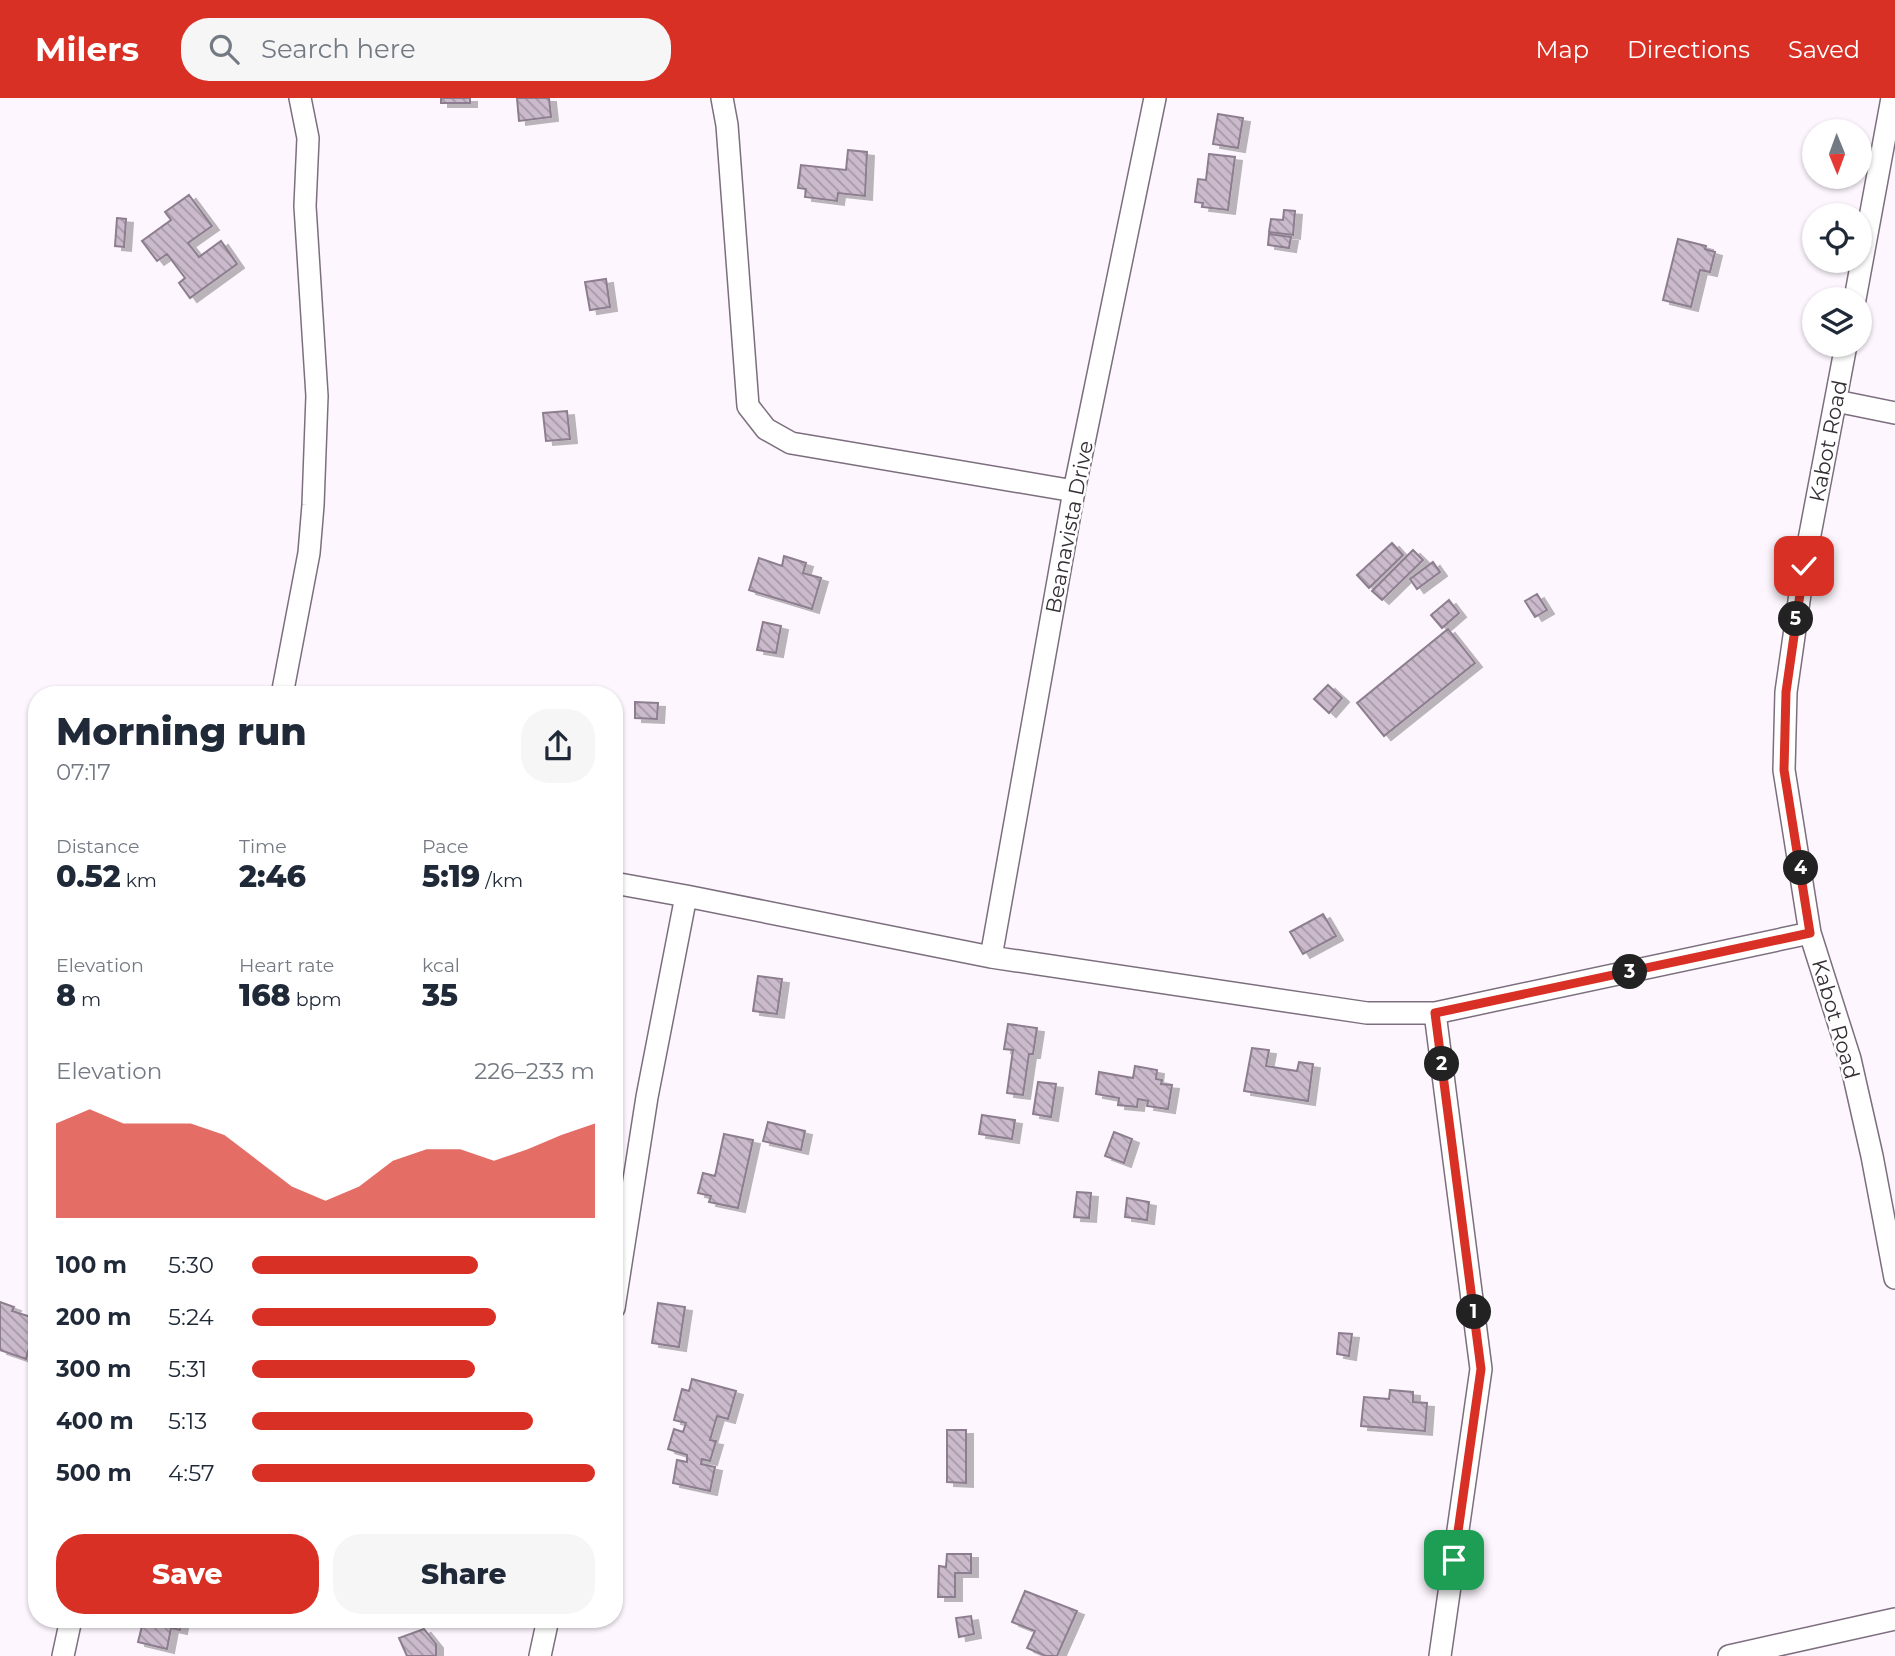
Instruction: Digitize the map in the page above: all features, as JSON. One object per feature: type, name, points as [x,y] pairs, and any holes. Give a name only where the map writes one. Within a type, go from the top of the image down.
[{"type":"street","points":[[284,686],[309,553],[317,396],[305,206],[308,138],[300,98]]},
{"type":"street","points":[[722,98],[727,125],[748,406],[766,429],[790,443],[1074,491]]},
{"type":"street","name":"Beanavista Drive","points":[[990,957],[1074,491],[1156,98]]},
{"type":"street","points":[[1857,287],[1892,98]]},
{"type":"street","name":"Kabot Road","points":[[1844,357],[1804,566],[1786,692],[1784,770],[1810,933],[1850,1059],[1895,1278]]},
{"type":"street","points":[[1836,401],[1895,413]]},
{"type":"street","points":[[623,885],[990,957],[1367,1013],[1435,1013],[1810,933]]},
{"type":"street","points":[[623,1241],[647,1097],[686,896]]},
{"type":"street","points":[[1435,1013],[1481,1369],[1440,1656]]},
{"type":"street","points":[[1730,1656],[1895,1619]]},
{"type":"street","points":[[63,1656],[69,1628]]},
{"type":"street","points":[[540,1656],[546,1628]]},
{"type":"building","points":[[441,98],[470,98],[470,103],[441,103]]},
{"type":"building","points":[[517,98],[549,98],[551,117],[519,121]]},
{"type":"building","points":[[1218,114],[1243,118],[1238,148],[1213,144]]},
{"type":"building","points":[[848,150],[867,152],[865,196],[838,193],[837,201],[805,197],[806,189],[798,188],[801,165],[846,170]]},
{"type":"building","points":[[1209,154],[1235,157],[1228,210],[1202,207],[1203,203],[1195,202],[1198,179],[1206,180]]},
{"type":"building","points":[[189,195],[212,226],[188,243],[199,257],[221,241],[237,264],[190,298],[179,283],[185,278],[167,254],[157,261],[142,241],[171,220],[165,212]]},
{"type":"building","points":[[1284,210],[1295,211],[1293,235],[1269,232],[1271,219],[1283,220]]},
{"type":"building","points":[[117,218],[126,219],[124,247],[115,246]]},
{"type":"building","points":[[1269,234],[1291,237],[1289,248],[1268,245]]},
{"type":"building","points":[[1678,239],[1706,246],[1705,249],[1715,252],[1710,272],[1700,270],[1691,307],[1663,300]]},
{"type":"building","points":[[606,279],[610,307],[590,310],[585,282]]},
{"type":"building","points":[[567,411],[570,439],[546,441],[543,413]]},
{"type":"building","points":[[1392,543],[1403,555],[1369,588],[1357,575]]},
{"type":"building","points":[[1413,550],[1423,560],[1382,600],[1372,591]]},
{"type":"building","points":[[784,556],[806,563],[803,573],[821,578],[812,609],[749,590],[759,558],[782,566]]},
{"type":"building","points":[[1433,562],[1440,572],[1417,589],[1410,579]]},
{"type":"building","points":[[1537,594],[1547,610],[1535,617],[1525,601]]},
{"type":"building","points":[[1449,600],[1459,613],[1442,628],[1431,615]]},
{"type":"building","points":[[763,622],[781,626],[776,653],[757,650]]},
{"type":"building","points":[[1448,629],[1475,663],[1384,736],[1357,703]]},
{"type":"building","points":[[1328,685],[1342,698],[1329,713],[1314,699]]},
{"type":"building","points":[[635,702],[658,703],[657,719],[635,718]]},
{"type":"building","points":[[1323,914],[1336,936],[1303,954],[1290,932]]},
{"type":"building","points":[[758,976],[782,979],[777,1014],[753,1011]]},
{"type":"building","points":[[1008,1024],[1037,1028],[1033,1054],[1029,1054],[1023,1095],[1007,1093],[1013,1050],[1004,1049]]},
{"type":"building","points":[[1252,1048],[1269,1050],[1266,1066],[1297,1071],[1299,1062],[1313,1064],[1308,1101],[1244,1091]]},
{"type":"building","points":[[1135,1066],[1157,1070],[1156,1079],[1162,1080],[1161,1084],[1172,1085],[1168,1109],[1147,1106],[1148,1101],[1138,1099],[1137,1107],[1118,1105],[1119,1098],[1096,1094],[1099,1072],[1133,1078]]},
{"type":"building","points":[[1038,1082],[1056,1084],[1051,1117],[1033,1114]]},
{"type":"building","points":[[982,1115],[1015,1120],[1012,1139],[979,1134]]},
{"type":"building","points":[[768,1122],[805,1131],[801,1150],[763,1141]]},
{"type":"building","points":[[1114,1132],[1132,1139],[1124,1163],[1105,1156]]},
{"type":"building","points":[[724,1134],[753,1140],[738,1208],[709,1202],[711,1196],[698,1193],[703,1173],[715,1176]]},
{"type":"building","points":[[1077,1192],[1091,1193],[1089,1218],[1074,1217]]},
{"type":"building","points":[[1127,1198],[1149,1202],[1147,1220],[1125,1217]]},
{"type":"building","points":[[0,1302],[14,1307],[12,1311],[28,1316],[28,1352],[26,1359],[0,1350]]},
{"type":"building","points":[[658,1303],[685,1307],[679,1347],[652,1343]]},
{"type":"building","points":[[1339,1333],[1352,1334],[1349,1356],[1337,1354]]},
{"type":"building","points":[[692,1379],[736,1391],[728,1419],[717,1416],[710,1440],[716,1441],[710,1461],[702,1459],[701,1464],[715,1467],[710,1491],[673,1483],[677,1460],[687,1462],[687,1455],[668,1449],[674,1429],[683,1432],[686,1423],[674,1420],[682,1389],[689,1391]]},
{"type":"building","points":[[1390,1390],[1413,1392],[1413,1402],[1427,1403],[1425,1431],[1361,1426],[1364,1397],[1389,1399]]},
{"type":"building","points":[[947,1430],[966,1430],[966,1483],[947,1482]]},
{"type":"building","points":[[947,1554],[971,1554],[971,1573],[955,1573],[955,1597],[938,1597],[939,1566],[946,1567]]},
{"type":"building","points":[[1025,1591],[1077,1611],[1057,1656],[1046,1656],[1027,1648],[1035,1631],[1012,1622]]},
{"type":"building","points":[[971,1616],[974,1634],[959,1637],[956,1618]]},
{"type":"building","points":[[142,1628],[171,1628],[167,1649],[138,1642]]},
{"type":"building","points":[[424,1629],[436,1644],[436,1656],[407,1656],[399,1638]]},
{"type":"route","points":[[1454,1560],[1481,1369],[1435,1013],[1810,933],[1784,770],[1786,692],[1804,566]]}]
